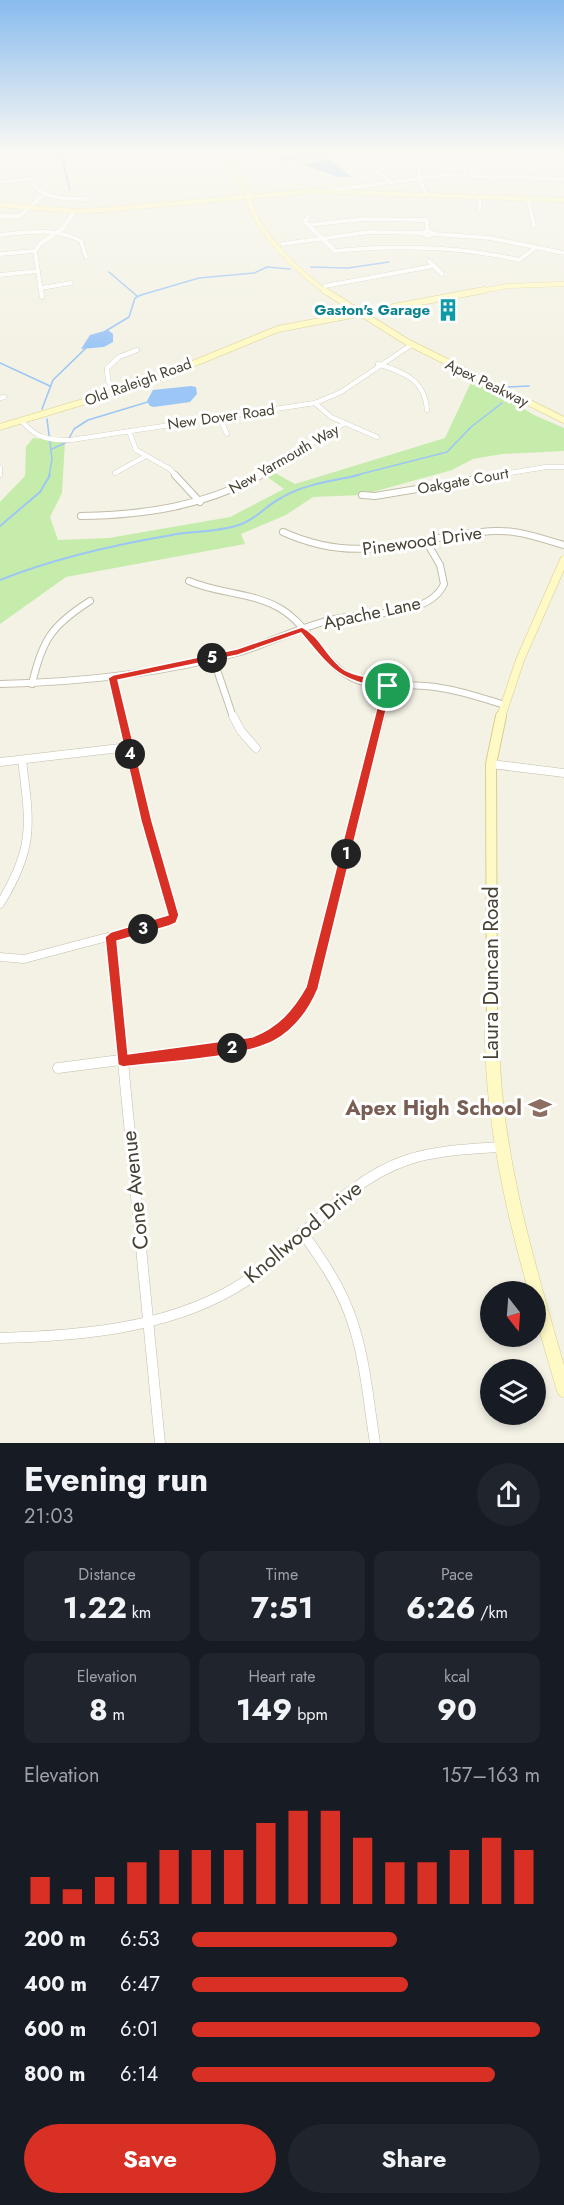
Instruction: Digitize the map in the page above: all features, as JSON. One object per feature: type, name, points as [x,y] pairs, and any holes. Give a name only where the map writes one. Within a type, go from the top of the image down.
[{"type":"main road","name":"Apex Peakway","points":[[257,217],[308,278],[358,313],[411,345],[481,382],[564,420]]},
{"type":"main road","name":"Apex Peakway","points":[[279,244],[358,313]]},
{"type":"main road","name":"Old Raleigh Road","points":[[0,427],[117,392],[274,331],[507,286],[564,284]]},
{"type":"main road","name":"Laura Duncan Road","points":[[564,560],[505,705],[494,741],[491,764],[492,1070],[501,1147],[538,1298],[564,1390]]},
{"type":"street","points":[[0,254],[35,251],[55,234],[69,217]]},
{"type":"street","points":[[307,217],[304,220],[308,225],[335,251],[384,246],[474,250],[517,260],[523,259],[535,248]]},
{"type":"street","points":[[532,217],[534,226]]},
{"type":"street","points":[[308,225],[387,219],[427,220],[426,248]]},
{"type":"street","points":[[384,246],[387,219]]},
{"type":"street","points":[[0,235],[36,232],[79,240],[85,249],[86,257]]},
{"type":"street","points":[[279,244],[385,232],[420,233],[480,237],[564,253]]},
{"type":"street","points":[[35,251],[42,297]]},
{"type":"street","points":[[429,261],[442,274]]},
{"type":"street","points":[[325,286],[434,266]]},
{"type":"street","points":[[0,275],[38,271]]},
{"type":"street","points":[[41,288],[71,283]]},
{"type":"street","name":"New Dover Road","points":[[22,421],[35,435],[54,440],[315,403],[347,390],[392,353],[411,345]]},
{"type":"street","points":[[117,392],[110,385],[107,368],[119,357],[137,350]]},
{"type":"street","points":[[378,364],[404,373],[418,382],[427,393],[426,410]]},
{"type":"street","points":[[315,403],[331,417],[377,437]]},
{"type":"street","points":[[220,418],[227,434]]},
{"type":"street","name":"New Yarmouth Way","points":[[81,516],[148,513],[200,502],[237,487],[345,423]]},
{"type":"street","points":[[129,431],[136,450],[144,457],[170,469],[200,502]]},
{"type":"street","points":[[115,473],[144,457]]},
{"type":"street","name":"Oakgate Court","points":[[362,495],[375,496],[546,467],[564,467]]},
{"type":"street","points":[[0,468],[0,475]]},
{"type":"street","name":"Pinewood Drive","points":[[283,532],[308,543],[347,552],[497,531],[564,545]]},
{"type":"street","name":"Apache Lane","points":[[0,684],[113,678],[213,658],[351,615],[400,611],[429,602],[442,588],[445,579],[426,541]]},
{"type":"street","points":[[189,581],[202,587],[273,605],[283,610],[339,671],[359,681],[388,686],[440,688],[505,705]]},
{"type":"street","points":[[32,684],[40,649],[49,630],[90,602]]},
{"type":"street","points":[[213,658],[239,730],[247,742],[256,748]]},
{"type":"street","points":[[0,957],[24,959],[172,920],[174,915],[113,678]]},
{"type":"street","points":[[58,1068],[252,1043],[284,1027],[302,1008],[312,989],[388,686]]},
{"type":"street","points":[[0,762],[129,747]]},
{"type":"street","points":[[0,904],[18,877],[29,849],[30,828],[22,760]]},
{"type":"street","points":[[491,764],[564,773]]},
{"type":"street","name":"Cone Avenue","points":[[111,937],[160,1443]]},
{"type":"street","name":"Knollwood Drive","points":[[0,1338],[79,1334],[148,1319],[207,1302],[256,1274],[345,1195],[394,1165],[436,1152],[501,1147]]},
{"type":"street","points":[[302,1233],[326,1267],[350,1313],[357,1337],[375,1443]]},
{"type":"green space","points":[[473,378],[534,415],[564,428],[564,451],[502,454],[473,459],[452,470],[362,495],[313,497],[286,515],[241,534],[245,544],[66,577],[0,624],[0,502],[25,476],[26,447],[33,438],[65,442],[62,493],[50,517],[58,540],[109,538],[230,517],[284,489],[262,473],[268,469],[295,484],[445,438]]},
{"type":"water","points":[[108,330],[113,334],[113,342],[104,347],[81,349],[90,335]]},
{"type":"water","points":[[196,387],[197,394],[190,402],[154,407],[150,406],[147,401],[153,390]]},
{"type":"waterway","points":[[311,267],[348,268],[389,262]]},
{"type":"waterway","points":[[104,332],[129,317],[135,298],[141,295],[199,278],[254,273],[267,267],[290,269]]},
{"type":"waterway","points":[[109,272],[137,296]]},
{"type":"waterway","points":[[42,409],[53,380],[86,348]]},
{"type":"waterway","points":[[0,363],[50,386]]},
{"type":"waterway","points":[[508,387],[529,386]]},
{"type":"waterway","points":[[52,449],[67,442],[74,429],[88,420],[151,401]]},
{"type":"waterway","points":[[353,476],[447,452],[471,427],[502,403]]},
{"type":"waterway","points":[[47,419],[52,459],[49,476]]},
{"type":"waterway","points":[[0,526],[40,492],[50,475]]},
{"type":"waterway","points":[[0,580],[42,565],[106,548],[239,525],[275,501],[299,489],[359,475]]},
{"type":"place","name":"Gaston's Garage","points":[[448,310]]},
{"type":"place","name":"Apex High School","points":[[540,1108]]},
{"type":"route","points":[[302,630],[331,665],[339,671],[359,681],[388,686],[312,989],[298,1014],[270,1036],[252,1043],[230,1048],[123,1061],[111,937],[165,923],[172,920],[174,915],[146,821],[113,678],[238,652],[302,630]]}]
